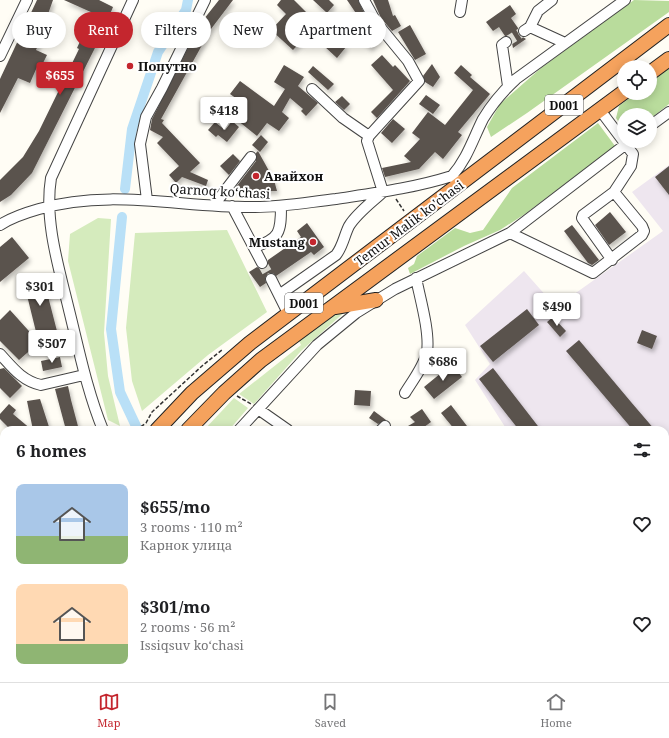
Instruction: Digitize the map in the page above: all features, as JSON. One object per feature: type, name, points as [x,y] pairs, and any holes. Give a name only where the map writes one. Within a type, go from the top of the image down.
[{"type":"highway","name":"Temur Malik ko'chasi","points":[[161,426],[192,393],[216,372],[456,180],[669,25]]},
{"type":"highway","points":[[657,68],[669,59]]},
{"type":"highway","name":"Temur Malik ko'chasi","points":[[192,426],[242,376],[331,308],[617,97]]},
{"type":"highway","points":[[456,180],[472,204]]},
{"type":"highway","points":[[331,308],[376,300]]},
{"type":"street","points":[[0,56],[4,38],[27,0]]},
{"type":"street","points":[[147,200],[140,144],[146,117],[162,88],[205,0]]},
{"type":"street","points":[[279,295],[336,255],[342,247],[348,228],[353,221],[383,192],[367,141],[368,136],[419,80],[408,61],[376,22],[364,0]]},
{"type":"street","points":[[460,12],[462,0]]},
{"type":"street","points":[[552,0],[538,11],[527,29],[565,42]]},
{"type":"street","points":[[456,180],[460,166],[488,112],[508,86],[565,42],[625,0]]},
{"type":"street","points":[[101,426],[94,410],[84,375],[56,253],[50,206],[51,178],[129,1]]},
{"type":"street","points":[[506,42],[502,44],[508,86]]},
{"type":"street","points":[[312,89],[343,118],[368,136]]},
{"type":"street","points":[[600,110],[617,129]]},
{"type":"street","points":[[657,121],[669,112]]},
{"type":"street","points":[[242,426],[317,345],[337,327],[376,300],[416,278],[510,233],[620,148]]},
{"type":"street","points":[[612,260],[582,218],[614,192],[631,166],[633,154],[630,148]]},
{"type":"street","points":[[214,205],[251,157]]},
{"type":"street","name":"Qarnoq koʻchasi","points":[[0,225],[22,214],[50,206],[80,200],[114,198],[232,206],[281,206],[383,192],[434,181],[456,180]]},
{"type":"street","points":[[510,233],[593,273],[612,260],[642,235],[644,231],[642,226],[614,192]]},
{"type":"street","points":[[232,206],[262,263]]},
{"type":"street","points":[[254,247],[272,240],[278,235],[281,227],[281,206]]},
{"type":"street","points":[[405,393],[423,362],[427,352],[428,338],[416,278]]},
{"type":"street","points":[[271,279],[289,315]]},
{"type":"street","points":[[0,354],[22,378],[41,385],[84,375]]},
{"type":"street","points":[[258,409],[282,426]]},
{"type":"shaded area","points":[[669,165],[669,426],[504,426],[475,380],[490,364],[465,325],[524,271],[556,307],[663,231],[632,192]]},
{"type":"green space","points":[[634,0],[669,1],[669,12],[491,137],[487,127],[500,104],[541,68]]},
{"type":"green space","points":[[669,68],[669,104],[657,113],[657,108],[618,108],[627,100],[657,100],[657,77]]},
{"type":"green space","points":[[598,123],[615,146],[525,214],[500,230],[464,246],[410,274],[408,268],[414,264],[417,256],[455,228],[470,233],[483,230],[512,188]]},
{"type":"green space","points":[[98,218],[111,219],[104,333],[108,376],[120,426],[108,420],[68,261],[70,234]]},
{"type":"green space","points":[[227,230],[267,312],[208,355],[142,411],[132,381],[126,328],[135,233]]},
{"type":"green space","points":[[347,310],[301,351],[254,404],[239,394],[301,345],[299,341],[333,315]]},
{"type":"green space","points":[[234,398],[248,408],[232,426],[208,426]]},
{"type":"building","points":[[37,0],[53,0],[49,12],[31,12]]},
{"type":"building","points":[[64,0],[99,0],[113,7],[111,12],[91,12]]},
{"type":"building","points":[[219,0],[233,0],[224,12],[219,12],[219,18],[211,29],[211,12],[210,12]]},
{"type":"building","points":[[281,0],[294,0],[306,12],[285,13],[277,5]]},
{"type":"building","points":[[313,0],[329,0],[334,5],[328,12],[326,12]]},
{"type":"building","points":[[347,0],[358,0],[364,12],[355,12]]},
{"type":"building","points":[[373,0],[388,0],[393,16],[395,15],[401,26],[392,31],[386,24],[386,12],[378,12]]},
{"type":"building","points":[[510,5],[516,14],[511,18],[518,28],[518,34],[526,39],[513,48],[511,38],[505,36],[499,27],[493,31],[486,22]]},
{"type":"building","points":[[285,15],[285,43],[277,35],[277,24]]},
{"type":"building","points":[[410,25],[426,54],[415,60],[398,32]]},
{"type":"building","points":[[15,48],[37,48],[36,50],[47,55],[40,69],[37,67],[30,83],[18,78],[0,113],[0,79]]},
{"type":"building","points":[[77,48],[95,48],[32,173],[11,195],[0,202],[0,180],[23,157],[39,131],[79,49]]},
{"type":"building","points":[[188,48],[200,48],[161,119],[164,120],[162,123],[200,163],[190,172],[208,180],[206,186],[182,177],[176,183],[169,175],[179,166],[157,143],[163,137],[150,130],[152,119]]},
{"type":"building","points":[[326,48],[345,48],[337,58]]},
{"type":"building","points":[[382,55],[393,67],[395,65],[410,81],[377,118],[371,112],[393,90],[371,65]]},
{"type":"building","points":[[432,64],[440,77],[433,87],[425,82],[423,76]]},
{"type":"building","points":[[284,65],[304,77],[298,86],[318,103],[306,116],[301,111],[303,109],[290,98],[282,112],[289,118],[279,131],[267,123],[257,136],[237,120],[247,106],[230,94],[240,81],[274,106],[285,89],[274,82]]},
{"type":"building","points":[[461,65],[472,75],[470,77],[490,94],[458,132],[462,135],[443,159],[435,152],[419,169],[385,177],[382,168],[411,162],[404,156],[420,139],[412,133],[428,112],[445,125],[473,90],[454,73]]},
{"type":"building","points":[[313,66],[334,84],[328,90],[308,72]]},
{"type":"building","points":[[426,95],[440,105],[433,114],[419,104]]},
{"type":"building","points":[[342,96],[350,104],[344,110],[335,102]]},
{"type":"building","points":[[393,119],[405,129],[392,143],[381,133]]},
{"type":"building","points":[[232,121],[239,127],[227,142],[218,135],[216,137],[208,130],[215,122],[225,130]]},
{"type":"building","points":[[261,135],[268,142],[260,152],[252,145]]},
{"type":"building","name":"Авайхон","points":[[258,151],[274,180],[277,191],[233,191],[256,161],[256,153]]},
{"type":"building","points":[[233,154],[240,161],[229,175],[220,166]]},
{"type":"building","points":[[669,166],[669,195],[655,177]]},
{"type":"building","points":[[610,212],[626,232],[609,245],[595,225]]},
{"type":"building","points":[[307,223],[324,247],[314,255],[311,252],[276,276],[272,273],[268,273],[265,278],[266,283],[260,287],[249,272],[257,267],[265,269],[268,264],[268,260],[301,237],[297,231]]},
{"type":"building","points":[[572,225],[599,260],[592,265],[588,263],[564,231]]},
{"type":"building","points":[[12,237],[29,258],[0,282],[0,247]]},
{"type":"building","points":[[42,273],[58,335],[38,340],[23,279]]},
{"type":"building","points":[[527,309],[539,325],[493,362],[480,346]]},
{"type":"building","points":[[10,310],[37,340],[31,341],[35,346],[19,360],[0,341],[0,320]]},
{"type":"building","points":[[553,317],[566,331],[560,337],[547,322]]},
{"type":"building","points":[[642,330],[657,336],[652,349],[637,343]]},
{"type":"building","points":[[579,340],[652,426],[630,426],[566,351]]},
{"type":"building","points":[[60,357],[62,367],[43,371],[41,361]]},
{"type":"building","points":[[452,364],[462,377],[434,399],[424,387]]},
{"type":"building","points":[[4,368],[22,386],[10,398],[0,388],[0,369]]},
{"type":"building","points":[[493,368],[538,426],[516,426],[479,379]]},
{"type":"building","points":[[68,386],[78,426],[65,426],[55,389]]},
{"type":"building","points":[[355,390],[371,391],[370,406],[354,405]]},
{"type":"building","points":[[40,399],[49,426],[32,426],[27,401]]},
{"type":"building","points":[[9,404],[16,410],[13,414],[27,426],[7,426],[0,419],[0,414]]},
{"type":"building","points":[[451,405],[467,426],[452,426],[441,413]]},
{"type":"building","points":[[422,409],[431,422],[426,426],[408,426],[415,422],[410,417]]},
{"type":"building","points":[[374,411],[386,420],[378,424],[369,418]]},
{"type":"waterway","points":[[125,189],[132,129],[158,52],[186,10],[188,0]]},
{"type":"waterway","points":[[122,217],[111,329],[120,392],[136,426]]},
{"type":"tunnel","points":[[506,42],[524,31]]},
{"type":"tunnel","points":[[262,263],[271,279]]},
{"type":"place","name":"Попутно","points":[[130,66]]},
{"type":"place","name":"Авайхон","points":[[256,176]]},
{"type":"place","name":"Mustang","points":[[313,242]]}]
